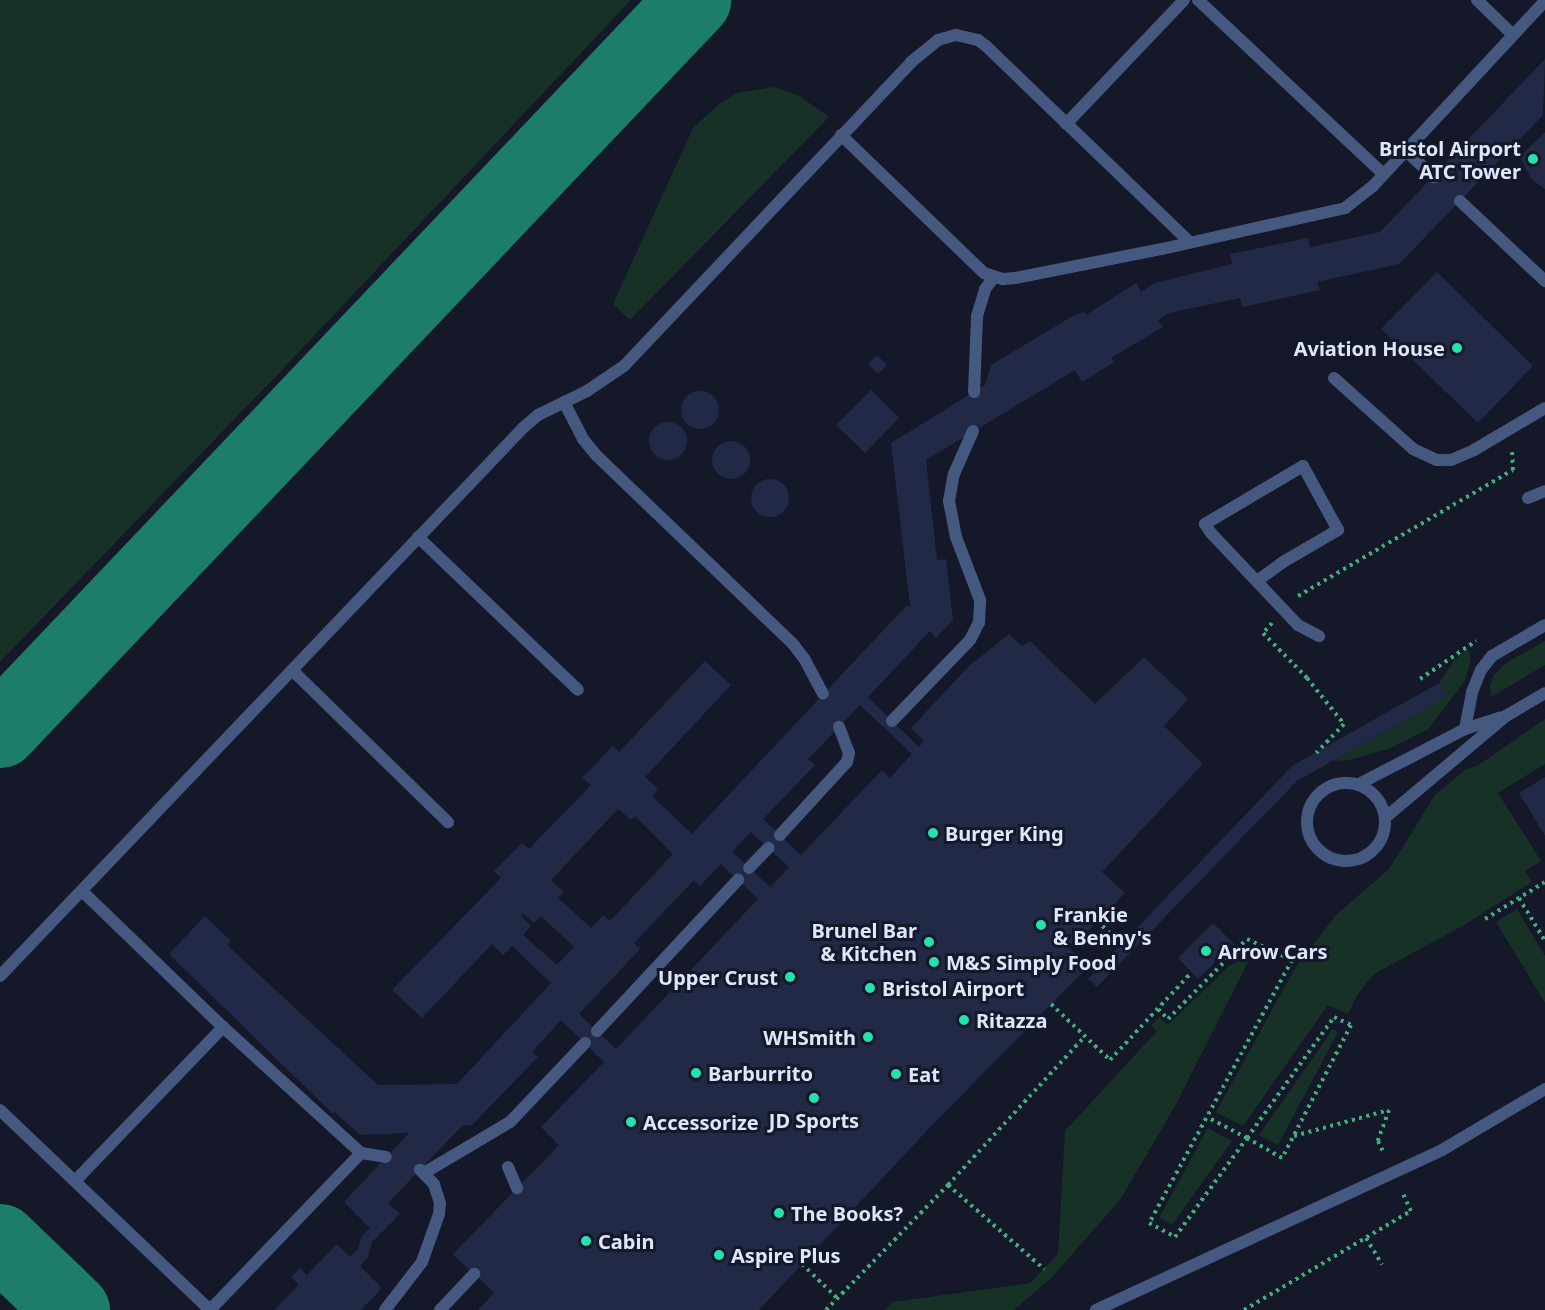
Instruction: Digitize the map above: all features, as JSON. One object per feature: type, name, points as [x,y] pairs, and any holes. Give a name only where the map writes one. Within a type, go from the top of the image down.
[{"type":"lane","points":[[1066,124],[1184,0]]},
{"type":"lane","points":[[1198,0],[1383,174]]},
{"type":"lane","points":[[1477,0],[1513,34]]},
{"type":"lane","points":[[841,135],[984,273],[1008,279],[1190,243],[1345,208],[1364,195],[1545,1]]},
{"type":"lane","points":[[0,976],[523,428],[538,415],[608,380],[624,366],[911,62],[938,40],[956,35],[978,40],[986,45],[1190,243]]},
{"type":"lane","points":[[1405,150],[1434,177]]},
{"type":"lane","points":[[1460,201],[1545,281]]},
{"type":"lane","points":[[974,392],[977,316],[985,289],[994,277]]},
{"type":"lane","points":[[1334,378],[1413,449],[1437,460],[1450,460],[1474,450],[1545,408]]},
{"type":"lane","points":[[564,402],[583,439],[597,456],[793,644],[805,660],[823,694]]},
{"type":"lane","points":[[892,721],[970,640],[979,622],[980,600],[956,537],[949,501],[954,474],[973,431]]},
{"type":"lane","points":[[1257,581],[1338,530],[1303,466],[1205,524],[1257,581],[1298,625],[1318,636]]},
{"type":"lane","points":[[1528,498],[1545,491]]},
{"type":"lane","points":[[418,537],[578,690]]},
{"type":"lane","points":[[1465,729],[1472,692],[1481,670],[1492,656],[1545,625]]},
{"type":"lane","points":[[292,670],[448,822]]},
{"type":"lane","points":[[1386,817],[1506,716],[1545,693]]},
{"type":"lane","points":[[1359,784],[1465,729],[1506,716]]},
{"type":"lane","points":[[780,835],[847,762],[849,753],[839,727]]},
{"type":"lane","points":[[1345,782],[1359,784],[1374,793],[1382,804],[1386,817],[1386,830],[1380,844],[1371,854],[1356,861],[1342,861],[1320,852],[1311,840],[1307,826],[1311,803],[1329,786],[1345,782]]},
{"type":"lane","points":[[749,868],[768,848]]},
{"type":"lane","points":[[597,1031],[738,880]]},
{"type":"lane","points":[[82,891],[223,1027],[361,1154],[386,1157]]},
{"type":"lane","points":[[75,1181],[223,1027]]},
{"type":"lane","points":[[385,1310],[422,1262],[437,1222],[440,1203],[437,1193],[422,1172],[510,1122],[585,1043]]},
{"type":"lane","points":[[1096,1310],[1442,1150],[1545,1089]]},
{"type":"lane","points":[[0,1110],[210,1310],[361,1154]]},
{"type":"lane","points":[[508,1167],[517,1188]]},
{"type":"lane","points":[[440,1310],[474,1274]]},
{"type":"path","points":[[1316,753],[1344,724],[1306,678],[1263,633],[1298,596],[1513,470],[1512,452]]},
{"type":"path","points":[[1485,919],[1545,882]]},
{"type":"path","points":[[1520,898],[1545,940]]},
{"type":"path","points":[[1097,921],[1122,944]]},
{"type":"path","points":[[1158,1010],[1168,1019],[1247,939],[1292,960],[1149,1223],[1175,1237],[1247,1138],[1334,1017],[1351,1025],[1282,1158],[1247,1138],[1207,1117]]},
{"type":"path","points":[[1051,1005],[1110,1060],[1190,974]]},
{"type":"path","points":[[826,1310],[948,1185],[1084,1037]]},
{"type":"path","points":[[1293,1136],[1389,1110],[1378,1140],[1384,1154]]},
{"type":"path","points":[[948,1185],[1044,1269]]},
{"type":"path","points":[[1244,1310],[1411,1212],[1402,1191]]},
{"type":"path","points":[[1366,1238],[1382,1265]]},
{"type":"path","points":[[802,1264],[837,1298]]},
{"type":"green space","points":[[0,0],[631,0],[279,373],[0,662]]},
{"type":"green space","points":[[774,87],[798,95],[829,117],[630,320],[613,304],[693,128],[719,104],[737,93]]},
{"type":"green space","points":[[1545,641],[1545,665],[1491,697],[1490,686],[1494,675],[1506,663]]},
{"type":"green space","points":[[1468,650],[1471,659],[1465,681],[1428,729],[1391,748],[1349,760],[1333,761],[1447,696],[1439,683],[1456,658]]},
{"type":"green space","points":[[1545,719],[1545,764],[1498,793],[1541,861],[1525,871],[1532,882],[1464,925],[1374,974],[1357,995],[1348,1014],[1328,1005],[1243,1126],[1216,1112],[1295,968],[1336,915],[1389,869],[1435,795],[1466,769],[1477,766]]},
{"type":"green space","points":[[1517,909],[1545,956],[1545,1003],[1496,922]]},
{"type":"green space","points":[[1251,956],[1174,1108],[1120,1200],[1052,1277],[1014,1310],[885,1310],[893,1302],[1030,1283],[1058,1254],[1065,1131],[1157,1031],[1151,1026],[1159,1017],[1168,1025],[1230,965]]},
{"type":"green space","points":[[1333,1029],[1338,1032],[1278,1145],[1259,1135]]},
{"type":"green space","points":[[1208,1128],[1232,1141],[1172,1225],[1159,1218]]},
{"type":"building","name":"Bristol Airport","points":[[1545,59],[1543,115],[1399,264],[1317,282],[1320,290],[1242,307],[1240,298],[1169,313],[1158,320],[1163,327],[1111,358],[1114,362],[1082,382],[1075,370],[926,460],[937,560],[946,559],[953,620],[936,638],[930,631],[868,697],[919,747],[924,741],[911,728],[969,666],[1009,634],[1022,646],[1030,641],[1095,704],[1144,657],[1188,699],[1164,726],[1203,764],[1102,872],[1125,893],[1070,949],[1089,966],[935,1122],[759,1310],[478,1310],[494,1293],[453,1254],[559,1145],[541,1127],[604,1062],[561,1020],[532,1052],[538,1057],[472,1125],[462,1126],[388,1203],[400,1214],[372,1242],[368,1257],[360,1266],[382,1288],[361,1310],[274,1310],[299,1285],[291,1277],[300,1268],[307,1275],[337,1244],[350,1257],[358,1249],[361,1237],[370,1228],[344,1202],[409,1133],[360,1135],[335,1112],[333,1114],[169,954],[205,916],[231,941],[227,945],[378,1085],[457,1084],[551,983],[512,946],[503,955],[492,944],[422,1018],[392,990],[501,878],[494,871],[522,843],[529,849],[591,785],[582,778],[613,746],[619,752],[705,661],[731,685],[645,777],[658,789],[652,796],[692,834],[906,606],[910,606],[891,443],[985,385],[991,365],[1071,317],[1084,312],[1086,315],[1136,283],[1141,292],[1155,283],[1232,264],[1230,254],[1308,238],[1310,247],[1380,232]],"holes":[[[860,705],[912,754],[890,778],[882,770],[801,855],[763,819],[815,765],[808,759]],[[618,809],[631,820],[635,816],[673,854],[610,921],[603,915],[591,928],[558,898],[564,892],[551,880]],[[751,832],[789,867],[770,887],[732,852]],[[721,864],[758,899],[616,1049],[579,1014],[640,949],[634,943],[694,880],[700,886]],[[523,913],[534,923],[541,916],[574,947],[557,965],[523,935],[531,926],[521,916]]]},
{"type":"building","name":"Bristol Airport ATC Tower","points":[[1545,132],[1545,189],[1531,179],[1520,156]]},
{"type":"building","name":"Aviation House","points":[[1437,272],[1533,366],[1478,423],[1381,329]]},
{"type":"building","points":[[877,355],[887,365],[878,374],[868,364]]},
{"type":"building","points":[[871,390],[899,418],[865,453],[836,425]]},
{"type":"building","points":[[700,391],[714,396],[719,410],[714,424],[700,429],[686,424],[681,410],[686,396]]},
{"type":"building","points":[[668,422],[682,427],[687,441],[682,455],[668,460],[654,455],[649,441],[654,427]]},
{"type":"building","points":[[731,441],[745,446],[750,460],[745,474],[731,479],[717,474],[712,460],[717,446]]},
{"type":"building","points":[[770,479],[784,484],[789,498],[784,512],[770,517],[756,512],[751,498],[756,484]]},
{"type":"building","points":[[1439,683],[1448,696],[1297,781],[1097,987],[1088,979],[1292,766]]},
{"type":"building","points":[[1545,777],[1545,836],[1519,793]]},
{"type":"building","name":"Arrow Cars","points":[[1213,923],[1234,944],[1198,979],[1178,958]]},
{"type":"taxiway","points":[[0,730],[693,0]]},
{"type":"taxiway","points":[[0,1241],[72,1310]]},
{"type":"place","name":"Bristol Airport ATC Tower","points":[[1533,159]]},
{"type":"place","name":"Aviation House","points":[[1457,348]]},
{"type":"place","name":"Burger King","points":[[933,833]]},
{"type":"place","name":"Frankie & Benny's","points":[[1041,925]]},
{"type":"place","name":"Brunel Bar & Kitchen","points":[[929,942]]},
{"type":"place","name":"Arrow Cars","points":[[1206,951]]},
{"type":"place","name":"M&S Simply Food","points":[[934,962]]},
{"type":"place","name":"Upper Crust","points":[[790,977]]},
{"type":"place","name":"Bristol Airport","points":[[870,988]]},
{"type":"place","name":"Ritazza","points":[[964,1020]]},
{"type":"place","name":"WHSmith","points":[[868,1037]]},
{"type":"place","name":"Barburrito","points":[[696,1073]]},
{"type":"place","name":"Eat","points":[[896,1074]]},
{"type":"place","name":"JD Sports","points":[[814,1098]]},
{"type":"place","name":"Accessorize","points":[[631,1122]]},
{"type":"place","name":"The Books?","points":[[779,1213]]},
{"type":"place","name":"Cabin","points":[[586,1241]]},
{"type":"place","name":"Aspire Plus","points":[[719,1255]]}]
